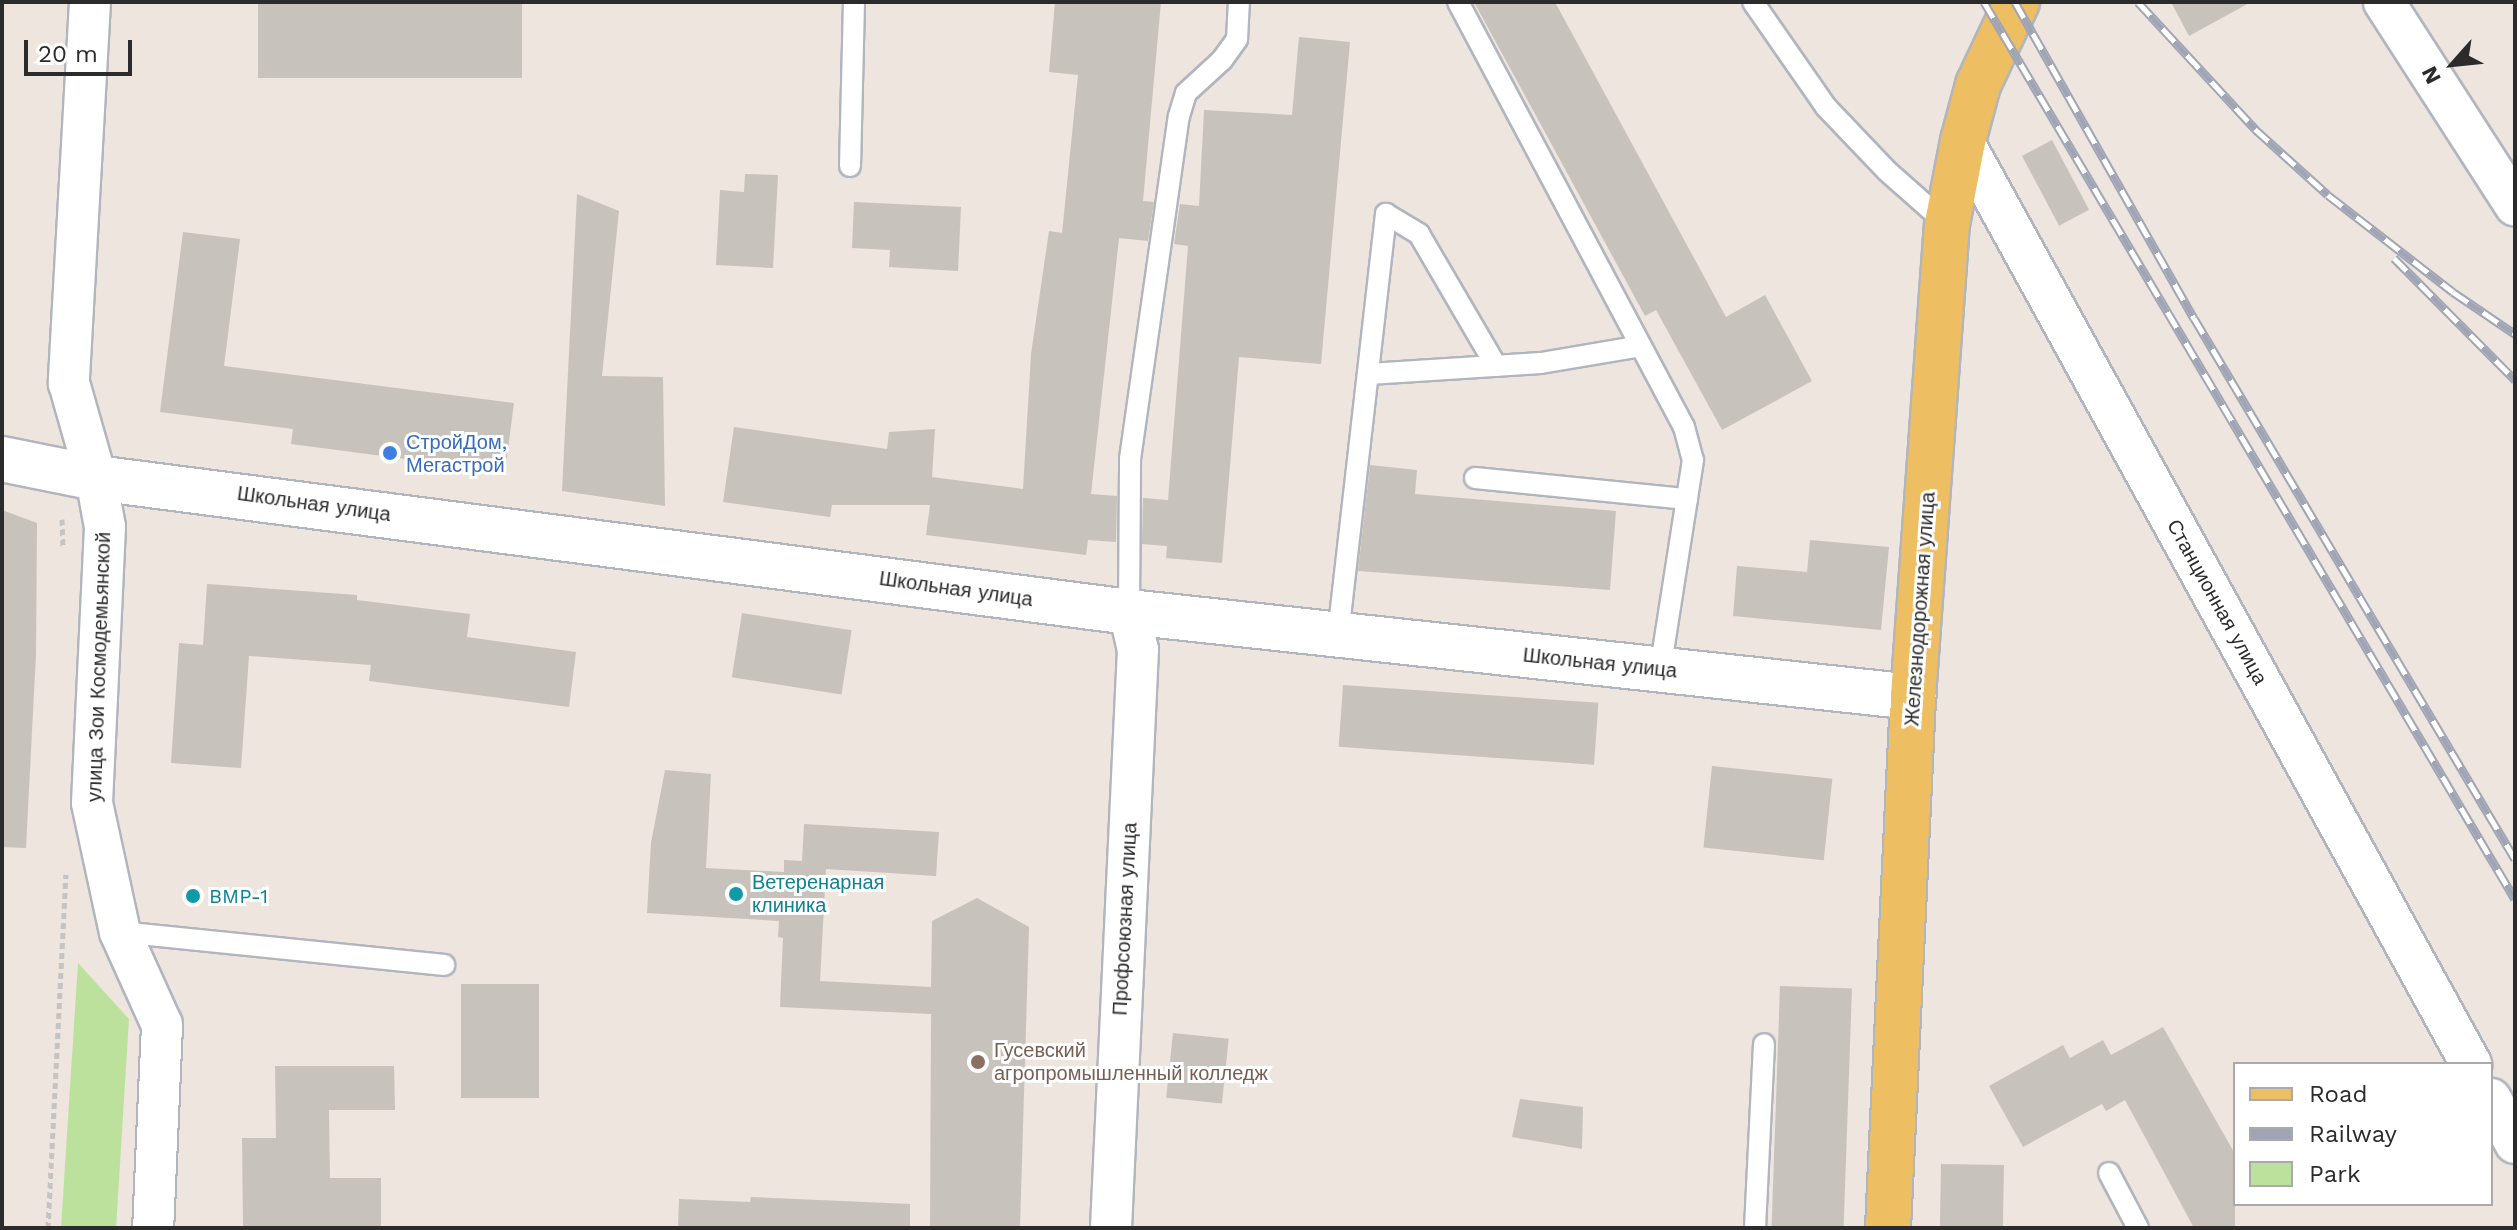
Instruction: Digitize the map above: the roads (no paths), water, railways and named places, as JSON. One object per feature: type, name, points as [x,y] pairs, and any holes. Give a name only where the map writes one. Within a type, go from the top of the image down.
[{"type":"main road","name":"Железнодорожная улица","points":[[1888,1228],[1913,697],[1947,224],[1963,141],[1978,85],[2017,2]]},
{"type":"main road","name":"Школьная улица","points":[[2,459],[96,478],[1129,612],[1913,697]]},
{"type":"street","name":"улица Зои Космодемьянской","points":[[90,2],[69,383],[96,478],[105,527],[92,803],[120,932],[162,1025],[153,1228]]},
{"type":"street","points":[[2384,2],[2515,205]]},
{"type":"street","name":"Станционная улица","points":[[1963,141],[2470,1062]]},
{"type":"street","name":"Профсоюзная улица","points":[[1111,1228],[1138,650],[1129,612]]},
{"type":"street","points":[[2493,1103],[2515,1143]]},
{"type":"lane","points":[[850,166],[854,2]]},
{"type":"lane","points":[[1129,612],[1130,459],[1179,116],[1186,93],[1222,60],[1237,39],[1239,2]]},
{"type":"lane","points":[[1458,2],[1684,427],[1693,460],[1660,670]]},
{"type":"lane","points":[[1753,2],[1826,107],[1887,171],[1947,224]]},
{"type":"lane","points":[[1338,635],[1386,214],[1419,234],[1496,366]]},
{"type":"lane","points":[[1369,374],[1541,363],[1641,346]]},
{"type":"lane","points":[[1475,478],[1687,499]]},
{"type":"lane","points":[[120,932],[444,965]]},
{"type":"lane","points":[[1755,1228],[1764,1044]]},
{"type":"lane","points":[[2109,1173],[2138,1228]]},
{"type":"railway","points":[[1984,2],[2515,899]]},
{"type":"railway","points":[[2015,2],[2194,318],[2515,859]]},
{"type":"railway","points":[[2138,2],[2255,129],[2328,195],[2453,292],[2515,334]]},
{"type":"railway","points":[[2394,258],[2515,380]]},
{"type":"place","name":"СтройДом, Мегастрой","points":[[390,453]]},
{"type":"place","name":"Ветеренарная клиника","points":[[736,894]]},
{"type":"place","name":"BMP-1","points":[[193,896]]},
{"type":"place","name":"Гусевский агропромышленный колледж","points":[[978,1062]]}]
